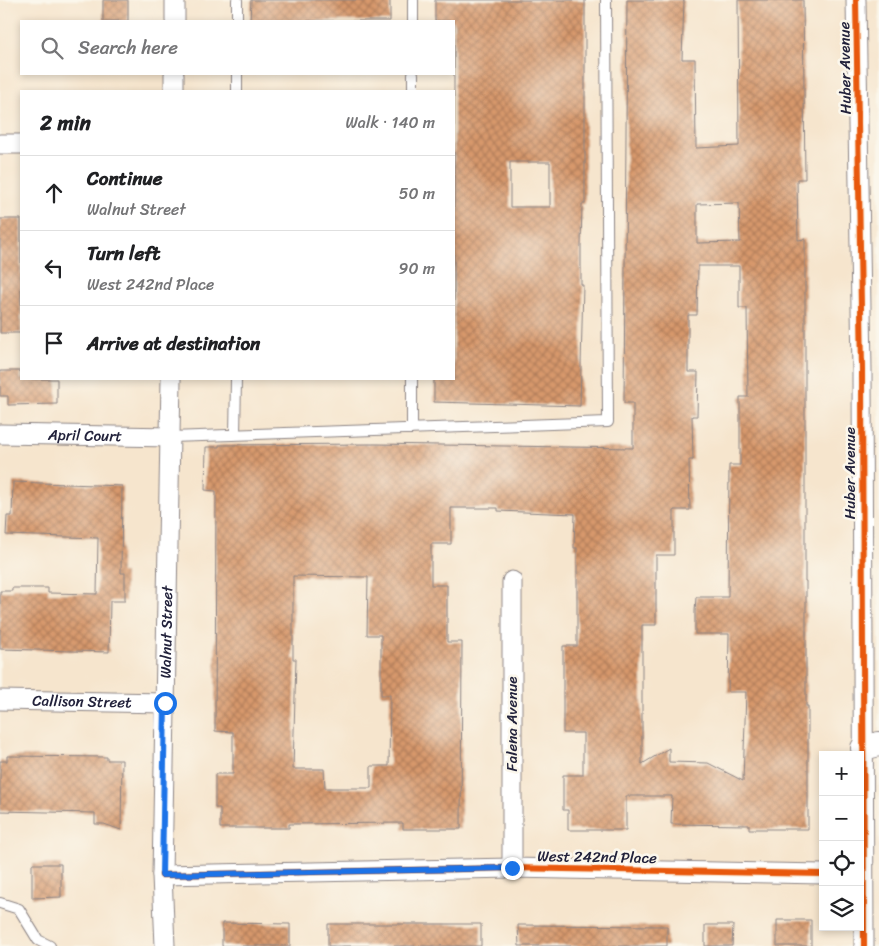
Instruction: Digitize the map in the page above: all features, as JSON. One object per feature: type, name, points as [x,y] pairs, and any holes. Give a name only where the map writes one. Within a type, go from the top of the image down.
[{"type":"street","points":[[175,0],[175,20]]},
{"type":"street","name":"Huber Avenue","points":[[856,0],[871,370],[871,746],[864,841]]},
{"type":"street","points":[[174,75],[174,90]]},
{"type":"street","points":[[0,144],[20,144]]},
{"type":"street","name":"Walnut Street","points":[[165,946],[162,875],[171,380]]},
{"type":"street","name":"April Court","points":[[0,434],[170,437]]},
{"type":"street","name":"Falena Avenue","points":[[512,581],[512,868]]},
{"type":"street","name":"Callison Street","points":[[0,700],[165,703]]},
{"type":"street","name":"West 242nd Place","points":[[162,875],[512,868],[819,874]]},
{"type":"street","name":"Huber Avenue","points":[[861,886],[864,946]]},
{"type":"lane","points":[[237,0],[237,20]]},
{"type":"lane","points":[[413,0],[413,20]]},
{"type":"lane","points":[[170,437],[608,422],[606,0]]},
{"type":"lane","points":[[237,75],[237,90]]},
{"type":"lane","points":[[413,75],[413,90]]},
{"type":"lane","points":[[235,435],[236,380]]},
{"type":"lane","points":[[412,380],[412,429]]},
{"type":"lane","points":[[0,903],[18,909],[38,940],[50,946]]},
{"type":"building","points":[[103,0],[128,0],[128,20],[103,20]]},
{"type":"building","points":[[251,0],[390,0],[390,20],[250,20]]},
{"type":"building","points":[[435,0],[585,0],[585,204],[582,204],[581,285],[583,285],[580,406],[434,402],[434,380],[455,380],[455,20],[435,20]],"holes":[[[510,162],[550,162],[550,207],[510,207]]]},
{"type":"building","points":[[627,0],[684,0],[682,59],[695,59],[696,148],[739,146],[738,0],[803,0],[805,179],[797,179],[798,240],[805,239],[805,581],[808,829],[749,829],[749,825],[671,824],[672,796],[626,796],[626,830],[568,830],[568,810],[563,810],[563,775],[583,775],[583,733],[563,733],[563,646],[577,646],[577,548],[574,548],[575,514],[498,511],[498,508],[451,508],[451,544],[431,544],[431,585],[447,585],[447,642],[462,642],[461,829],[403,829],[403,823],[289,824],[289,828],[220,828],[220,808],[215,808],[215,774],[233,774],[233,732],[215,731],[216,491],[205,490],[206,447],[219,447],[219,445],[375,444],[633,448],[633,403],[624,403]],"holes":[[[739,203],[740,242],[697,243],[697,204]],[[698,266],[739,266],[739,308],[747,308],[748,397],[740,397],[740,465],[729,465],[728,597],[696,597],[695,634],[729,634],[728,692],[746,692],[743,781],[708,763],[669,762],[669,748],[642,764],[642,625],[656,625],[656,555],[674,555],[674,510],[690,510],[689,460],[693,460],[692,416],[697,416],[698,372],[688,372],[688,315],[697,315]],[[293,576],[368,577],[367,635],[381,635],[381,695],[390,695],[389,766],[371,766],[371,788],[325,788],[324,769],[293,769],[296,659],[293,659]]]},
{"type":"building","points":[[0,219],[20,219],[20,333],[0,333]]},
{"type":"building","points":[[0,371],[20,371],[20,380],[57,380],[57,404],[8,405],[8,396],[0,396]]},
{"type":"building","points":[[13,482],[122,486],[121,573],[125,573],[125,601],[110,601],[109,652],[0,649],[0,591],[12,591],[12,588],[48,588],[48,593],[97,594],[98,538],[6,535],[7,516],[12,516]]},
{"type":"building","points":[[7,756],[107,757],[107,760],[122,760],[121,830],[104,824],[95,824],[95,813],[0,811],[0,761],[7,761]]},
{"type":"building","points":[[32,864],[61,864],[61,897],[32,898]]},
{"type":"building","points":[[777,920],[811,920],[811,946],[777,946]]},
{"type":"building","points":[[222,923],[290,924],[290,946],[222,946]]},
{"type":"building","points":[[328,924],[481,924],[481,946],[328,946]]},
{"type":"building","points":[[518,925],[667,926],[667,946],[519,946]]},
{"type":"building","points":[[705,925],[733,925],[732,946],[705,946]]},
{"type":"cycle path","points":[[856,0],[862,370],[864,946]]},
{"type":"cycle path","points":[[162,875],[512,868],[819,874]]},
{"type":"route","points":[[165,703],[162,875],[512,868]]}]
